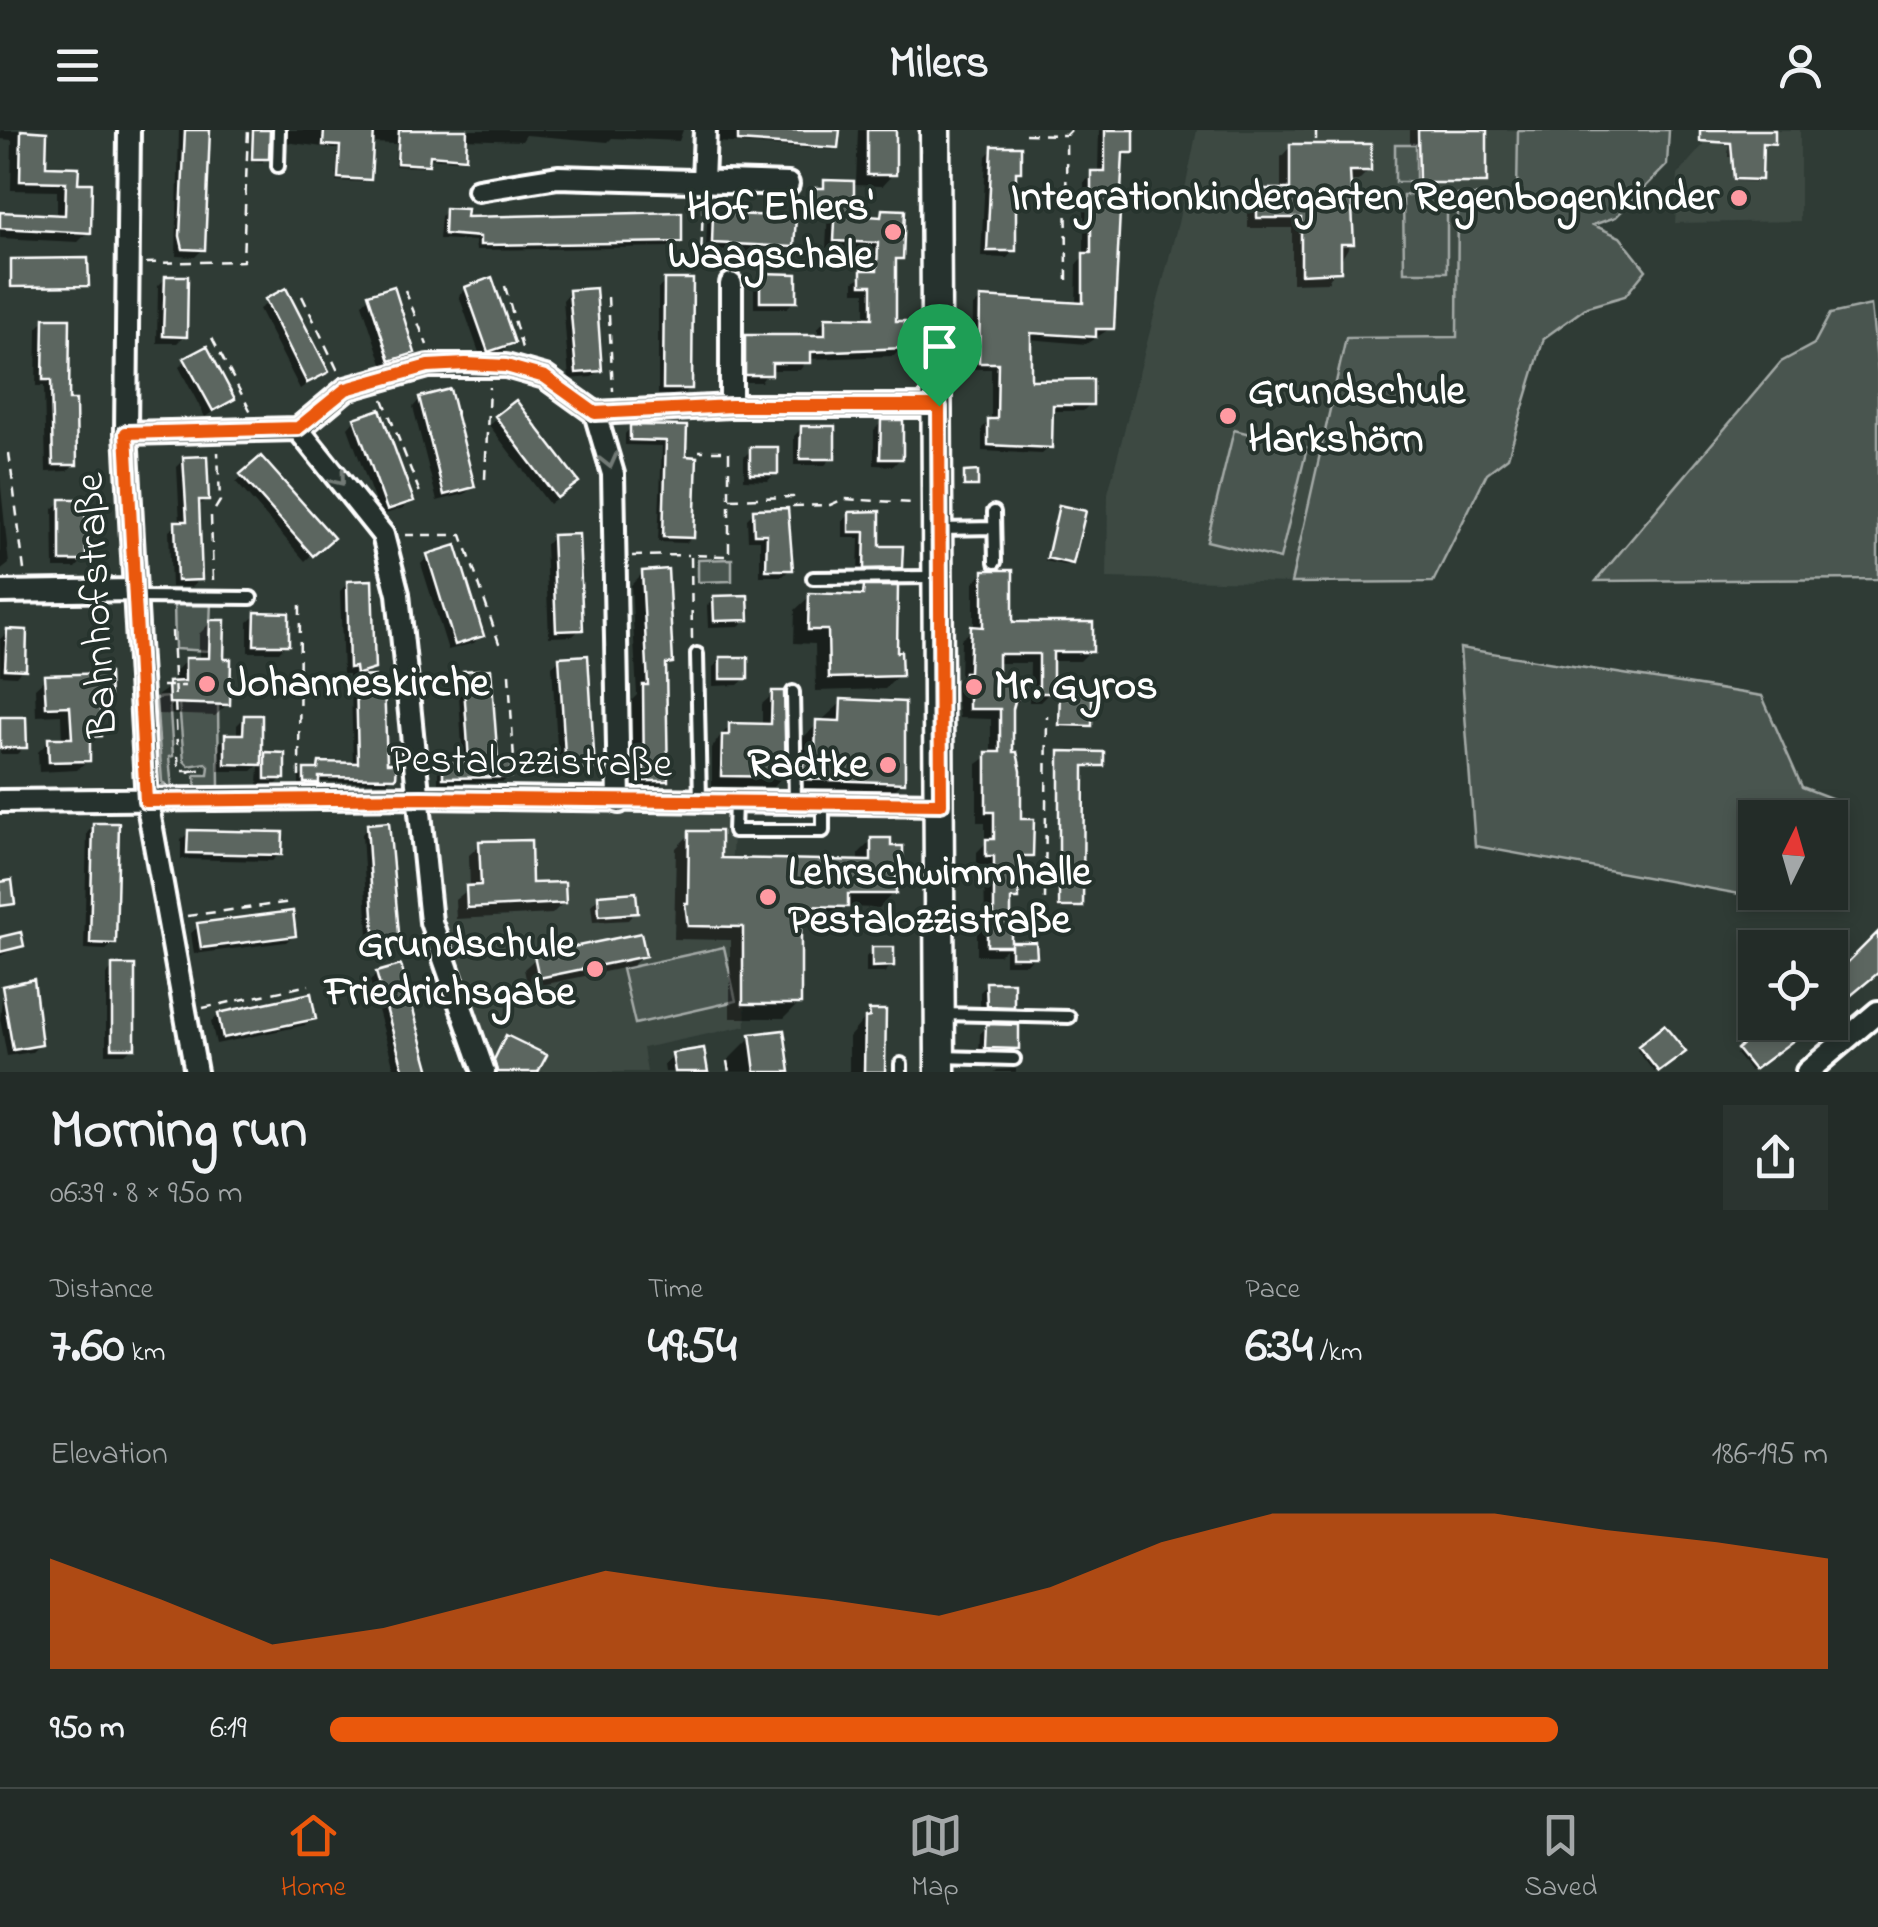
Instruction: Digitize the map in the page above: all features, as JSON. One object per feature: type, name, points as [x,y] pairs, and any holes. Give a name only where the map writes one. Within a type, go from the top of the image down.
[{"type":"main road","points":[[935,130],[940,1064]]},
{"type":"street","name":"Bahnhofstraße","points":[[129,130],[126,433],[146,801],[196,1072]]},
{"type":"street","points":[[704,182],[705,130]]},
{"type":"street","points":[[478,190],[558,177],[788,184]]},
{"type":"street","points":[[731,284],[732,406]]},
{"type":"street","points":[[126,433],[298,428],[346,389],[376,378],[435,366],[490,365],[529,372],[545,377],[605,413],[732,406],[939,406]]},
{"type":"street","points":[[605,413],[614,474],[617,556],[619,802]]},
{"type":"street","points":[[298,428],[382,534],[398,594],[431,922],[484,1072]]},
{"type":"street","points":[[0,592],[135,593]]},
{"type":"street","name":"Pestalozzistraße","points":[[0,802],[421,798],[941,804]]},
{"type":"street","points":[[1807,1072],[1878,1012]]},
{"type":"lane","points":[[278,166],[279,130]]},
{"type":"lane","points":[[994,512],[995,562]]},
{"type":"lane","points":[[940,529],[994,528]]},
{"type":"lane","points":[[813,578],[940,577]]},
{"type":"lane","points":[[135,593],[251,598]]},
{"type":"lane","points":[[697,654],[700,802]]},
{"type":"lane","points":[[793,692],[794,803]]},
{"type":"lane","points":[[735,802],[734,831],[823,830],[824,804]]},
{"type":"lane","points":[[940,1014],[1070,1017]]},
{"type":"lane","points":[[940,1064],[1014,1059]]},
{"type":"path","points":[[128,263],[243,261],[248,130]]},
{"type":"path","points":[[1068,280],[1066,135],[1070,130]]},
{"type":"path","points":[[1316,130],[1316,144]]},
{"type":"path","points":[[1025,134],[1066,135]]},
{"type":"path","points":[[704,182],[701,261],[733,262],[731,284]]},
{"type":"path","points":[[505,286],[529,372]]},
{"type":"path","points":[[406,290],[435,366]]},
{"type":"path","points":[[302,296],[346,389]]},
{"type":"path","points":[[605,413],[608,297]]},
{"type":"path","points":[[212,338],[260,430]]},
{"type":"path","points":[[485,479],[490,365]]},
{"type":"path","points":[[376,378],[420,493]]},
{"type":"path","points":[[213,580],[211,516],[220,501],[217,431]]},
{"type":"path","points":[[617,556],[729,556],[728,451],[699,451]]},
{"type":"path","points":[[9,453],[26,592]]},
{"type":"path","points":[[728,499],[793,497],[793,506],[830,505],[844,499],[922,503]]},
{"type":"path","points":[[382,534],[462,535],[500,646]]},
{"type":"path","points":[[691,555],[692,644],[697,654]]},
{"type":"path","points":[[299,799],[300,604]]},
{"type":"path","points":[[172,632],[177,745]]},
{"type":"path","points":[[509,674],[516,744],[514,800]]},
{"type":"path","points":[[140,688],[185,686]]},
{"type":"path","points":[[1045,899],[1047,716]]},
{"type":"path","points":[[178,756],[180,771],[207,769]]},
{"type":"path","points":[[189,771],[190,800]]},
{"type":"path","points":[[166,918],[291,902]]},
{"type":"path","points":[[182,1012],[309,985]]},
{"type":"path","points":[[727,1061],[729,1072]]},
{"type":"shaded area","name":"Grundschule Harkshörn","points":[[1197,130],[1518,130],[1518,196],[1458,196],[1457,337],[1346,339],[1291,583],[1107,578],[1108,493],[1178,223]]},
{"type":"shaded area","points":[[1518,130],[1669,130],[1667,165],[1616,217],[1593,225],[1620,237],[1646,270],[1625,296],[1587,307],[1544,338],[1508,457],[1487,473],[1433,582],[1291,583],[1346,338],[1457,337],[1458,195],[1517,196]]},
{"type":"shaded area","name":"Integrationkindergarten Regenbogenkinder","points":[[1703,130],[1800,130],[1800,221],[1675,223],[1678,174],[1703,145]]},
{"type":"shaded area","points":[[1395,144],[1416,144],[1416,182],[1395,182]]},
{"type":"shaded area","points":[[1403,195],[1447,195],[1447,272],[1404,272]]},
{"type":"shaded area","points":[[1871,305],[1878,372],[1878,579],[1596,581],[1781,362],[1814,344],[1830,314]]},
{"type":"shaded area","points":[[1234,430],[1307,448],[1280,559],[1207,541]]},
{"type":"shaded area","points":[[732,559],[732,581],[698,582],[698,560]]},
{"type":"shaded area","points":[[174,601],[211,601],[209,651],[175,649]]},
{"type":"shaded area","points":[[1460,648],[1762,696],[1802,787],[1836,800],[1738,800],[1738,894],[1475,846]]},
{"type":"shaded area","points":[[178,692],[185,704],[218,704],[219,788],[196,788],[195,775],[208,775],[209,766],[189,766],[184,761]]},
{"type":"shaded area","points":[[169,697],[172,789],[162,782],[156,698]]},
{"type":"shaded area","name":"Grundschule Friedrichsgabe","points":[[421,797],[735,803],[731,870],[743,934],[746,1026],[643,1048],[647,1072],[484,1072],[431,922]]},
{"type":"shaded area","points":[[724,947],[736,1001],[635,1024],[622,969]]},
{"type":"building","points":[[21,130],[47,132],[46,166],[79,167],[78,183],[92,183],[91,233],[0,228],[0,212],[65,215],[66,182],[20,181]]},
{"type":"building","points":[[185,130],[210,130],[205,250],[183,249],[180,236]]},
{"type":"building","points":[[253,130],[270,130],[269,159],[252,159]]},
{"type":"building","points":[[324,130],[374,130],[371,180],[338,178],[340,146],[323,145]]},
{"type":"building","points":[[399,130],[467,130],[466,158],[430,155],[429,165],[397,163]]},
{"type":"building","points":[[738,130],[840,130],[838,148],[738,141]]},
{"type":"building","points":[[867,130],[896,130],[896,175],[867,175]]},
{"type":"building","points":[[1105,130],[1134,130],[1134,153],[1123,153],[1114,329],[1096,329],[1096,337],[1031,333],[1031,380],[1093,379],[1093,405],[1053,405],[1052,448],[988,445],[988,419],[997,419],[998,363],[979,363],[980,297],[1083,303],[1083,253],[1091,253],[1091,171],[1105,171]]},
{"type":"building","points":[[1418,130],[1487,130],[1487,183],[1419,183]]},
{"type":"building","points":[[1700,130],[1775,130],[1775,144],[1763,143],[1762,180],[1734,179],[1731,143],[1700,141]]},
{"type":"building","points":[[1290,144],[1371,144],[1371,171],[1350,171],[1354,244],[1341,244],[1341,272],[1301,274],[1301,218],[1257,218],[1257,189],[1290,189]]},
{"type":"building","points":[[992,146],[1021,146],[1021,172],[1016,172],[1016,251],[987,251]]},
{"type":"building","points":[[824,180],[854,181],[854,215],[881,217],[882,209],[905,210],[903,259],[896,259],[896,321],[905,321],[905,348],[811,352],[811,363],[772,363],[772,375],[745,375],[745,335],[825,335],[825,317],[872,318],[872,285],[861,285],[861,270],[877,270],[878,243],[834,241],[836,202],[814,202],[815,188],[824,188]]},
{"type":"building","points":[[445,208],[467,209],[466,217],[682,212],[682,242],[480,245],[480,237],[444,234]]},
{"type":"building","points":[[713,213],[796,217],[794,247],[712,243]]},
{"type":"building","points":[[88,258],[89,286],[11,287],[11,259]]},
{"type":"building","points":[[760,273],[797,274],[797,302],[760,302]]},
{"type":"building","points":[[165,276],[188,276],[187,337],[163,336]]},
{"type":"building","points":[[492,277],[515,343],[488,352],[465,287]]},
{"type":"building","points":[[664,279],[693,279],[692,389],[663,389]]},
{"type":"building","points":[[394,286],[415,353],[390,361],[368,294]]},
{"type":"building","points":[[286,288],[329,372],[307,383],[265,299]]},
{"type":"building","points":[[596,288],[602,371],[576,373],[569,290]]},
{"type":"building","points":[[44,318],[70,318],[69,400],[76,400],[77,465],[53,465],[51,380],[43,380]]},
{"type":"building","points":[[207,346],[235,399],[213,411],[184,358]]},
{"type":"building","points":[[450,389],[475,487],[444,495],[419,397]]},
{"type":"building","points":[[516,400],[579,482],[557,498],[495,416]]},
{"type":"building","points":[[380,409],[414,501],[387,510],[354,418]]},
{"type":"building","points":[[881,420],[903,420],[903,459],[880,459]]},
{"type":"building","points":[[630,425],[687,426],[686,456],[697,457],[694,538],[663,537],[666,441],[630,440]]},
{"type":"building","points":[[801,426],[835,426],[835,459],[800,459]]},
{"type":"building","points":[[750,447],[778,447],[778,474],[750,474]]},
{"type":"building","points":[[207,456],[209,500],[199,500],[202,580],[177,581],[175,521],[187,521],[183,457]]},
{"type":"building","points":[[261,456],[334,538],[313,556],[240,474]]},
{"type":"building","points":[[978,471],[978,486],[964,486],[964,472]]},
{"type":"building","points":[[60,499],[85,499],[86,561],[60,561]]},
{"type":"building","points":[[1059,505],[1086,511],[1073,564],[1047,558]]},
{"type":"building","points":[[788,508],[793,570],[766,570],[767,534],[754,534],[753,509]]},
{"type":"building","points":[[880,511],[880,546],[903,546],[902,568],[864,569],[865,532],[849,532],[849,512]]},
{"type":"building","points":[[579,534],[583,630],[556,631],[552,535]]},
{"type":"building","points":[[456,545],[484,636],[455,645],[427,554]]},
{"type":"building","points":[[668,569],[673,663],[666,664],[668,781],[644,781],[643,685],[648,685],[642,571]]},
{"type":"building","points":[[983,570],[1013,570],[1013,622],[1093,622],[1093,652],[1053,652],[1053,693],[1039,693],[1039,654],[998,654],[998,683],[1025,683],[1024,698],[1016,698],[1013,709],[1013,752],[1017,752],[1021,771],[1021,819],[1034,819],[1033,856],[1018,856],[1019,899],[1011,899],[1011,946],[987,946],[987,921],[994,921],[994,856],[986,856],[986,839],[994,839],[994,812],[986,812],[986,752],[1000,752],[1000,709],[969,709],[969,695],[963,694],[964,672],[969,672],[971,626],[983,627]]},
{"type":"building","points":[[372,580],[375,669],[356,675],[355,667],[349,668],[347,581]]},
{"type":"building","points":[[864,586],[898,586],[897,652],[901,651],[902,676],[829,678],[828,630],[808,630],[809,593],[863,595]]},
{"type":"building","points":[[748,595],[749,620],[714,621],[713,596]]},
{"type":"building","points":[[255,612],[289,613],[289,645],[254,645]]},
{"type":"building","name":"Johanneskirche","points":[[210,620],[225,620],[224,659],[231,659],[230,705],[169,703],[168,682],[185,681],[185,658],[209,658]]},
{"type":"building","points":[[7,629],[27,630],[26,670],[5,669]]},
{"type":"building","points":[[588,655],[595,769],[566,771],[559,657]]},
{"type":"building","points":[[720,657],[748,657],[748,679],[720,679]]},
{"type":"building","points":[[491,669],[498,762],[511,761],[511,777],[443,778],[443,763],[469,762],[463,671]]},
{"type":"building","points":[[109,673],[110,700],[100,700],[101,736],[90,737],[90,761],[49,762],[48,738],[72,738],[70,706],[46,707],[44,675]]},
{"type":"building","points":[[375,676],[375,684],[384,684],[387,763],[397,763],[396,778],[319,777],[319,783],[304,783],[304,769],[318,769],[319,762],[358,763],[356,677]]},
{"type":"building","points":[[772,691],[784,691],[786,777],[721,776],[722,735],[729,735],[729,723],[771,724]]},
{"type":"building","points":[[1060,691],[1092,691],[1092,726],[1059,725]]},
{"type":"building","points":[[841,699],[905,702],[905,783],[803,779],[803,762],[815,762],[816,720],[840,721]]},
{"type":"building","points":[[244,715],[262,715],[262,765],[225,764],[225,734],[243,734]]},
{"type":"building","points":[[0,717],[26,717],[27,748],[0,748]]},
{"type":"building","points":[[1059,751],[1104,752],[1104,766],[1084,766],[1083,907],[1059,907]]},
{"type":"building","points":[[265,752],[285,753],[285,779],[265,779]]},
{"type":"building","points":[[389,822],[400,944],[375,946],[367,824]]},
{"type":"building","points":[[93,823],[119,823],[116,944],[90,943]]},
{"type":"building","points":[[188,830],[283,832],[282,855],[187,853]]},
{"type":"building","points":[[689,831],[721,831],[721,858],[871,861],[871,838],[891,838],[891,846],[903,846],[903,865],[896,865],[896,894],[848,894],[848,907],[801,906],[801,1004],[743,1004],[743,927],[688,926],[685,903]]},
{"type":"building","points":[[531,840],[532,883],[565,882],[566,903],[467,908],[466,886],[481,885],[479,841]]},
{"type":"building","points":[[12,880],[15,904],[0,906],[0,882]]},
{"type":"building","points":[[636,892],[638,913],[599,916],[598,895]]},
{"type":"building","points":[[293,911],[296,936],[201,948],[197,923]]},
{"type":"building","points":[[21,932],[24,946],[0,952],[0,937]]},
{"type":"building","points":[[1878,932],[1878,973],[1849,997],[1848,962]]},
{"type":"building","points":[[641,933],[646,956],[539,978],[534,955]]},
{"type":"building","points":[[1011,942],[1036,942],[1037,957],[1011,957]]},
{"type":"building","points":[[872,947],[894,947],[894,966],[872,967]]},
{"type":"building","points":[[112,965],[135,965],[135,1048],[112,1048]]},
{"type":"building","points":[[401,965],[430,1072],[404,1072],[376,972]]},
{"type":"building","points":[[34,979],[42,1045],[13,1050],[2,986]]},
{"type":"building","points":[[986,982],[1014,982],[1014,1007],[987,1006]]},
{"type":"building","points":[[311,993],[316,1019],[223,1038],[218,1013]]},
{"type":"building","points":[[869,1010],[886,1010],[885,1072],[864,1072],[865,1018],[870,1017]]},
{"type":"building","points":[[986,1024],[1019,1025],[1019,1049],[985,1048]]},
{"type":"building","points":[[1664,1025],[1686,1052],[1659,1072],[1638,1046]]},
{"type":"building","points":[[784,1030],[790,1072],[755,1072],[750,1034]]},
{"type":"building","points":[[506,1035],[547,1055],[538,1072],[497,1072],[494,1060]]},
{"type":"building","points":[[1747,1040],[1794,1040],[1754,1070],[1737,1049]]},
{"type":"building","points":[[704,1048],[708,1072],[675,1072],[672,1053]]},
{"type":"place","name":"Integrationkindergarten Regenbogenkinder","points":[[1739,198]]},
{"type":"place","name":"Hof Ehlers' Waagschale","points":[[893,232]]},
{"type":"place","name":"Grundschule Harkshörn","points":[[1228,416]]},
{"type":"place","name":"Johanneskirche","points":[[207,684]]},
{"type":"place","name":"Mr. Gyros","points":[[974,687]]},
{"type":"place","name":"Radtke","points":[[888,765]]},
{"type":"place","name":"Lehrschwimmhalle Pestalozzistraße","points":[[768,897]]},
{"type":"place","name":"Grundschule Friedrichsgabe","points":[[595,969]]},
{"type":"route","points":[[466,364],[506,366],[545,377],[595,413],[716,410],[732,406],[939,406],[941,804],[421,798],[146,801],[126,433],[298,428],[346,389],[428,366],[466,364]]}]
